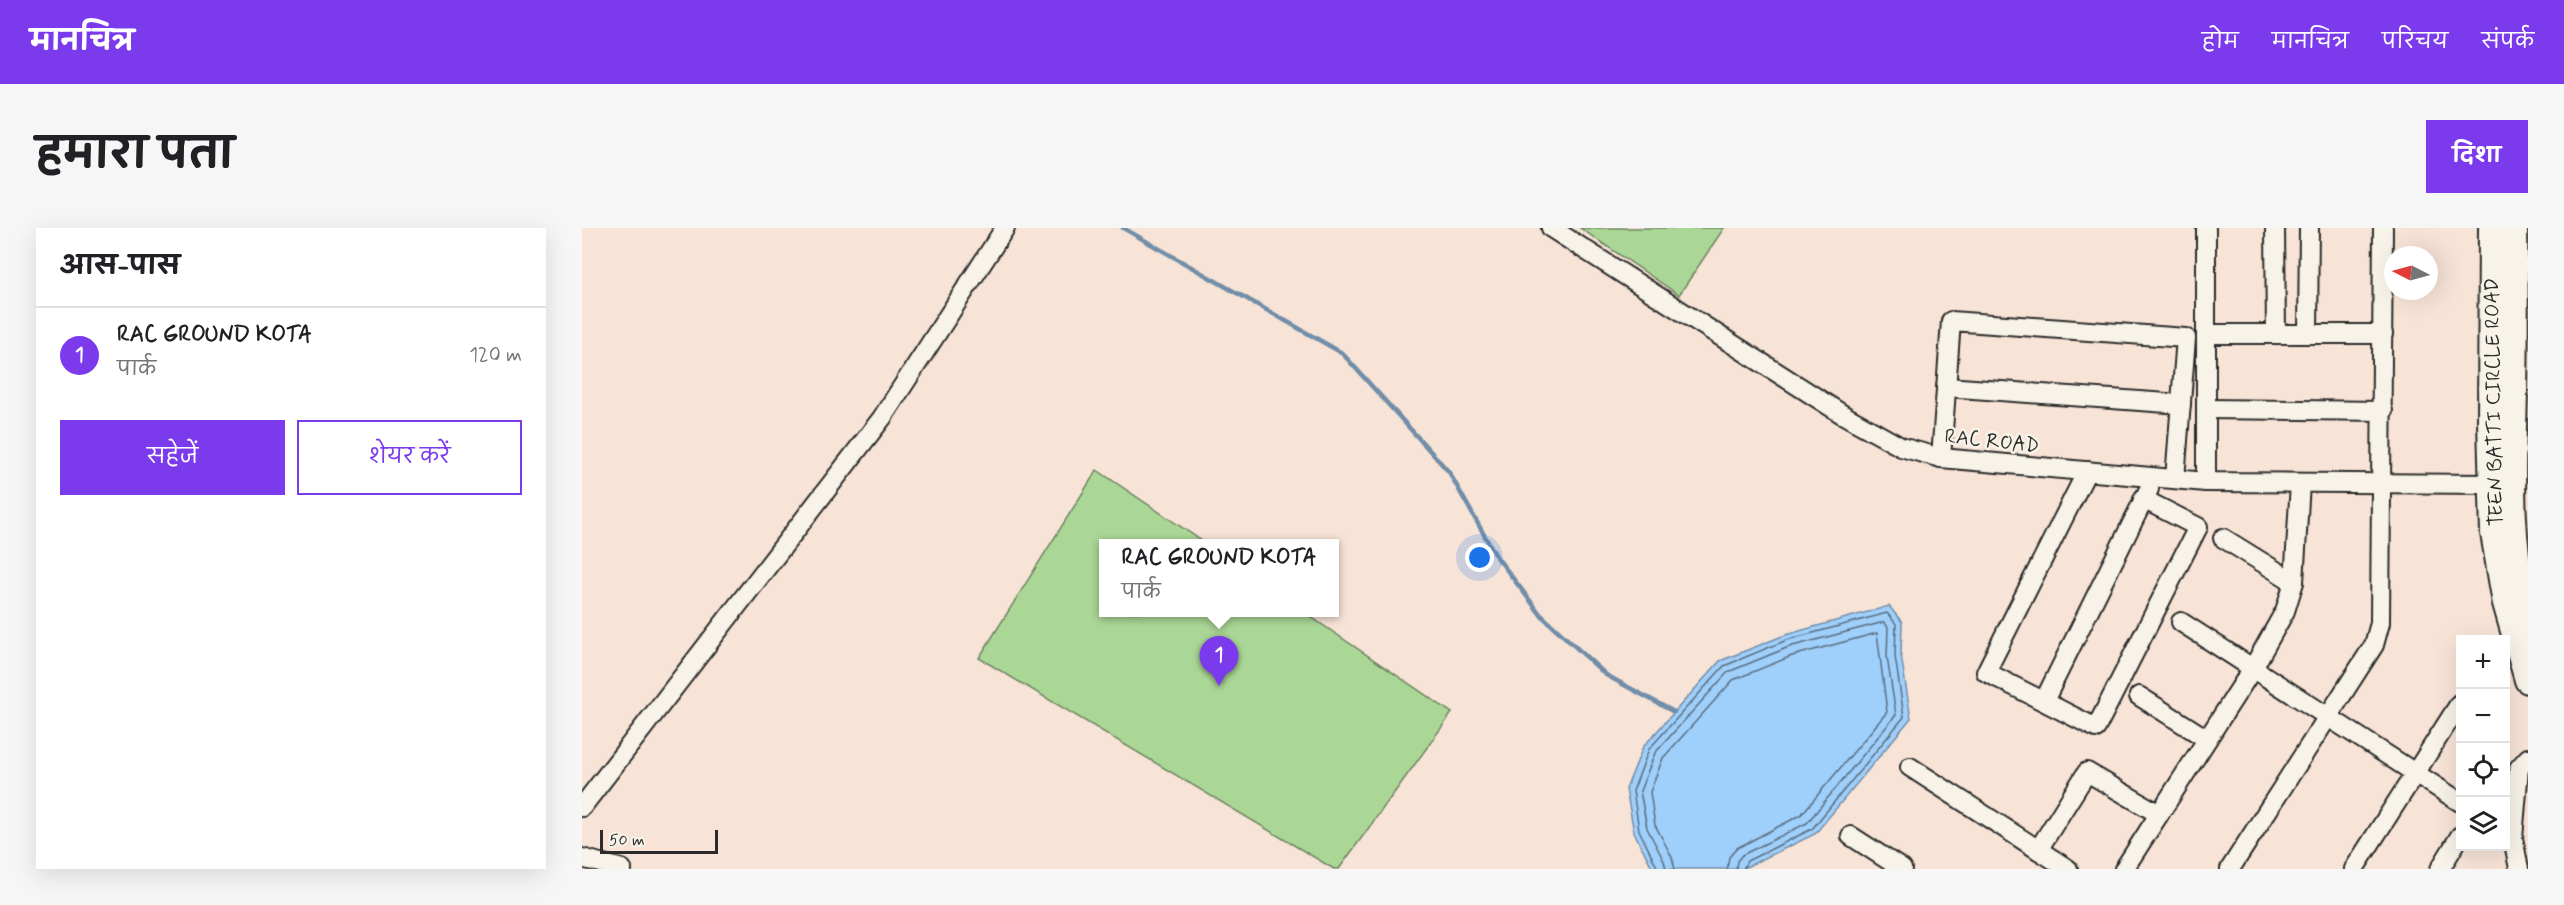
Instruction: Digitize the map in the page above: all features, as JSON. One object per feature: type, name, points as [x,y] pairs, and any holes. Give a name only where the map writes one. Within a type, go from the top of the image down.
[{"type":"street","points":[[582,807],[882,418],[1004,228]]},
{"type":"street","name":"RAC ROAD","points":[[1551,228],[1842,414],[1901,447],[1941,458],[2206,482],[2383,483],[2511,493]]},
{"type":"street","points":[[2206,228],[2206,482]]},
{"type":"street","points":[[2275,228],[2276,334]]},
{"type":"street","points":[[2308,334],[2309,228]]},
{"type":"street","points":[[2230,869],[2374,645],[2380,623],[2383,483],[2383,228]]},
{"type":"street","name":"TEEN BATTI CIRCLE ROAD","points":[[2508,238],[2511,493],[2499,568],[2517,621],[2528,680]]},
{"type":"street","points":[[1941,458],[1951,321],[2186,338],[2175,479]]},
{"type":"street","points":[[2206,334],[2383,334]]},
{"type":"street","points":[[1946,387],[2181,404]]},
{"type":"street","points":[[2206,409],[2383,411]]},
{"type":"street","points":[[2086,471],[1986,672],[2096,728],[2198,526],[2143,499]]},
{"type":"street","points":[[2044,702],[2143,499],[2156,478]]},
{"type":"street","points":[[2127,868],[2253,668],[2285,611],[2294,582],[2300,483]]},
{"type":"street","points":[[2223,538],[2294,582]]},
{"type":"street","points":[[2181,622],[2456,799]]},
{"type":"street","points":[[2139,696],[2207,739]]},
{"type":"street","points":[[2354,869],[2456,709]]},
{"type":"street","points":[[2510,828],[2519,768],[2528,758]]},
{"type":"street","points":[[1910,767],[2068,869]]},
{"type":"street","points":[[2038,850],[2087,772],[2159,814]]},
{"type":"street","points":[[1851,836],[1902,869]]},
{"type":"street","points":[[2510,838],[2519,869]]},
{"type":"street","points":[[2440,869],[2456,843]]},
{"type":"street","points":[[582,858],[622,869]]},
{"type":"green space","points":[[1580,228],[1724,228],[1679,295]]},
{"type":"green space","points":[[1097,470],[1199,539],[1099,539],[1099,617],[1311,617],[1452,713],[1339,869],[1334,869],[979,658]]},
{"type":"water","points":[[1889,606],[1902,622],[1901,655],[1911,718],[1815,834],[1742,869],[1653,869],[1634,832],[1626,789],[1643,747],[1720,661],[1785,635]]},
{"type":"waterway","points":[[1123,228],[1342,353],[1449,472],[1496,556],[1541,615],[1606,675],[1674,712]]},
{"type":"place","name":"RAC GROUND KOTA","points":[[1219,686]]}]
